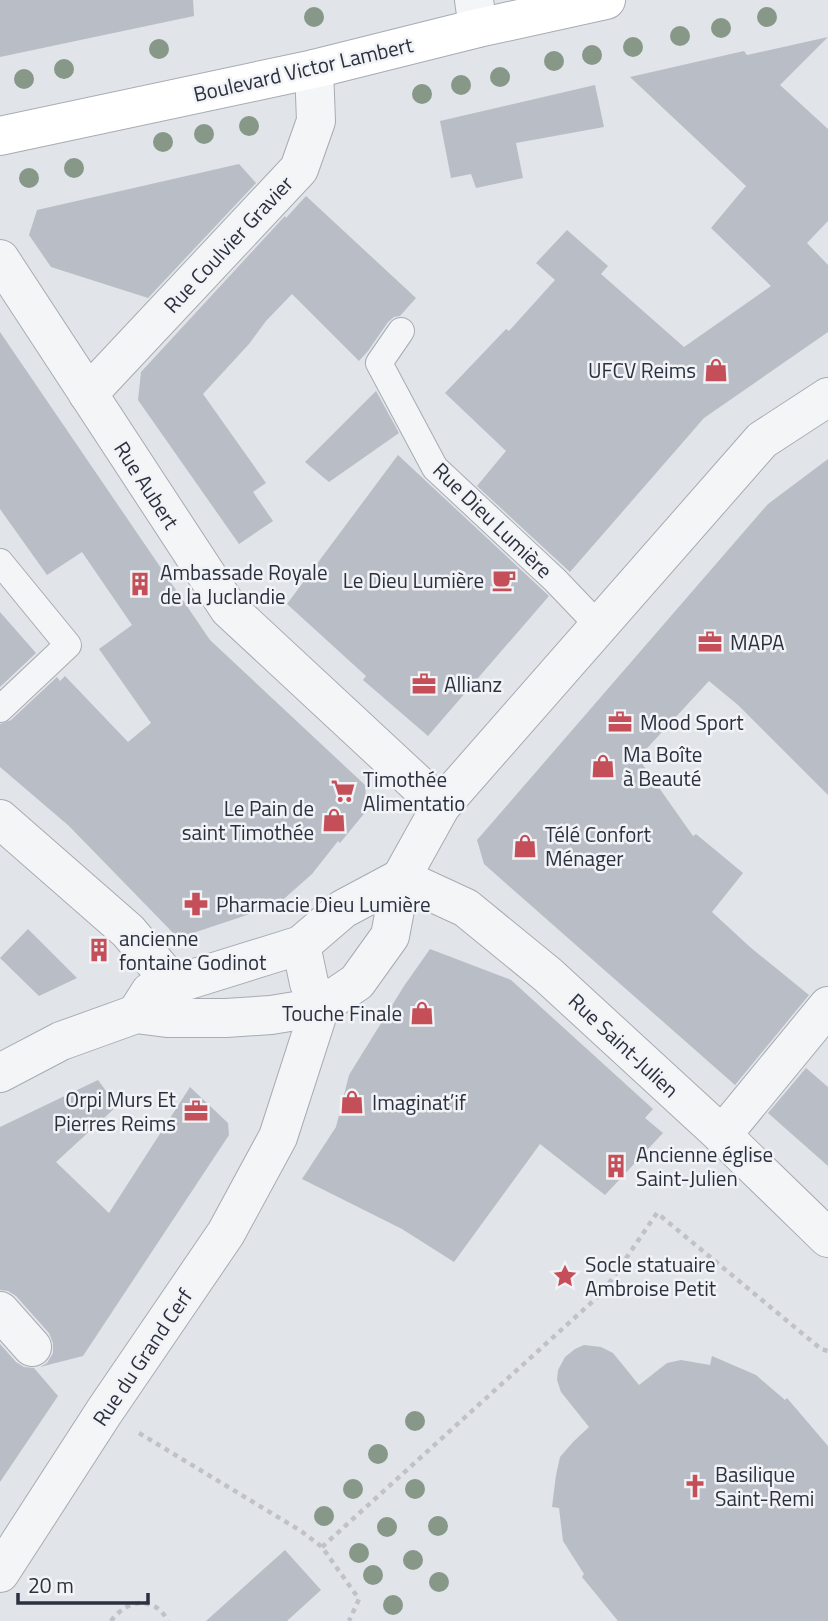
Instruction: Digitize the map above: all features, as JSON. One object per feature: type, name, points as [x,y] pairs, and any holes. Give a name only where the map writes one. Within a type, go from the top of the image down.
[{"type":"street","name":"Boulevard Victor Lambert","points":[[0,136],[314,69],[476,14],[606,0]]},
{"type":"street","name":"Rue Coulvier Gravier","points":[[88,394],[299,169],[316,121],[314,69]]},
{"type":"street","name":"Rue Aubert","points":[[0,259],[229,609],[441,806]]},
{"type":"street","points":[[0,1073],[61,1041],[136,1014],[167,1018],[271,1015],[320,1007],[357,982],[390,936],[401,878],[441,806],[762,440],[828,397]]},
{"type":"street","points":[[0,819],[128,931],[173,984]]},
{"type":"street","points":[[136,1014],[150,992],[301,945],[343,908],[401,878]]},
{"type":"street","name":"Rue Saint-Julien","points":[[401,878],[466,908],[548,975],[722,1135],[828,1238]]},
{"type":"street","points":[[301,945],[309,983],[320,1007]]},
{"type":"street","points":[[722,1135],[828,1006]]},
{"type":"street","name":"Rue du Grand Cerf","points":[[0,1573],[104,1412],[226,1233],[278,1137],[320,1007]]},
{"type":"street","points":[[0,1311],[32,1348]]},
{"type":"lane","name":"Rue Dieu Lumière","points":[[401,331],[379,363],[435,468],[555,580],[599,626]]},
{"type":"lane","points":[[0,562],[68,645],[0,709]]},
{"type":"path","points":[[322,1548],[603,1292],[657,1213],[821,1349],[828,1351]]},
{"type":"path","points":[[104,1412],[301,1531],[322,1548],[359,1599],[349,1621]]},
{"type":"path","points":[[111,1621],[126,1605],[149,1603],[168,1621]]},
{"type":"building","points":[[0,0],[193,0],[194,16],[0,57]]},
{"type":"building","points":[[828,37],[780,85],[828,129],[828,221],[807,243],[828,265],[828,332],[704,418],[570,572],[477,486],[506,451],[445,393],[506,329],[509,331],[555,280],[536,263],[567,230],[608,266],[601,274],[684,347],[771,286],[711,228],[746,186],[630,77],[744,51],[747,55]]},
{"type":"building","points":[[595,85],[604,127],[516,143],[523,178],[476,188],[471,174],[451,178],[440,121]]},
{"type":"building","points":[[239,164],[256,183],[148,298],[51,267],[29,235],[37,210]]},
{"type":"building","points":[[306,196],[416,298],[400,316],[388,322],[359,361],[292,294],[203,394],[266,483],[253,492],[273,521],[239,544],[138,400],[141,372]]},
{"type":"building","points":[[0,332],[210,640],[365,785],[367,810],[312,874],[277,905],[178,938],[69,826],[0,767],[0,724],[11,720],[57,677],[60,681],[65,676],[128,742],[151,723],[99,649],[132,625],[82,552],[47,575],[0,509]]},
{"type":"building","points":[[376,391],[399,433],[329,482],[305,462]]},
{"type":"building","points":[[398,455],[549,596],[428,736],[363,680],[366,676],[287,604]]},
{"type":"building","points":[[828,459],[828,795],[738,705],[709,681],[638,758],[693,836],[696,834],[743,873],[712,912],[809,995],[735,1085],[484,864],[477,840],[768,504]]},
{"type":"building","points":[[0,612],[36,653],[0,687]]},
{"type":"building","points":[[28,929],[77,978],[39,996],[0,958]]},
{"type":"building","points":[[430,949],[511,980],[653,1109],[645,1118],[663,1133],[605,1195],[540,1144],[454,1262],[402,1229],[302,1179],[336,1127],[349,1075]]},
{"type":"building","points":[[806,1068],[828,1087],[828,1166],[768,1113]]},
{"type":"building","points":[[98,1080],[117,1106],[56,1162],[109,1213],[190,1087],[228,1123],[229,1135],[83,1356],[40,1367],[47,1363],[53,1353],[49,1333],[16,1296],[0,1290],[0,1127]]},
{"type":"building","points":[[0,1344],[16,1362],[24,1367],[34,1368],[58,1396],[0,1482]]},
{"type":"building","name":"Basilique Saint-Remi","points":[[584,1345],[601,1347],[613,1353],[639,1385],[667,1363],[681,1360],[710,1365],[712,1356],[756,1375],[785,1400],[787,1398],[828,1446],[828,1621],[618,1621],[582,1577],[584,1574],[563,1541],[559,1508],[552,1507],[560,1457],[589,1427],[561,1392],[557,1380],[558,1370],[565,1357]]},
{"type":"building","points":[[285,1550],[321,1590],[287,1621],[206,1621]]},
{"type":"place","name":"UFCV Reims","points":[[716,370]]},
{"type":"place","name":"Le Dieu Lumière","points":[[504,580]]},
{"type":"place","name":"Ambassade Royale de la Juclandie","points":[[140,584]]},
{"type":"place","name":"MAPA","points":[[710,642]]},
{"type":"place","name":"Allianz","points":[[424,684]]},
{"type":"place","name":"Mood Sport","points":[[620,722]]},
{"type":"place","name":"Ma Boîte à Beauté","points":[[603,766]]},
{"type":"place","name":"Timothée Alimentatio","points":[[343,791]]},
{"type":"place","name":"Le Pain de saint Timothée","points":[[334,820]]},
{"type":"place","name":"Télé Confort Ménager","points":[[525,846]]},
{"type":"place","name":"Pharmacie Dieu Lumière","points":[[196,904]]},
{"type":"place","name":"ancienne fontaine Godinot","points":[[99,950]]},
{"type":"place","name":"Touche Finale","points":[[422,1013]]},
{"type":"place","name":"Imaginat’if","points":[[352,1102]]},
{"type":"place","name":"Orpi Murs Et Pierres Reims","points":[[196,1111]]},
{"type":"place","name":"Ancienne église Saint-Julien","points":[[616,1166]]},
{"type":"place","name":"Socle statuaire Ambroise Petit","points":[[565,1276]]},
{"type":"place","name":"Basilique Saint-Remi","points":[[695,1486]]}]
